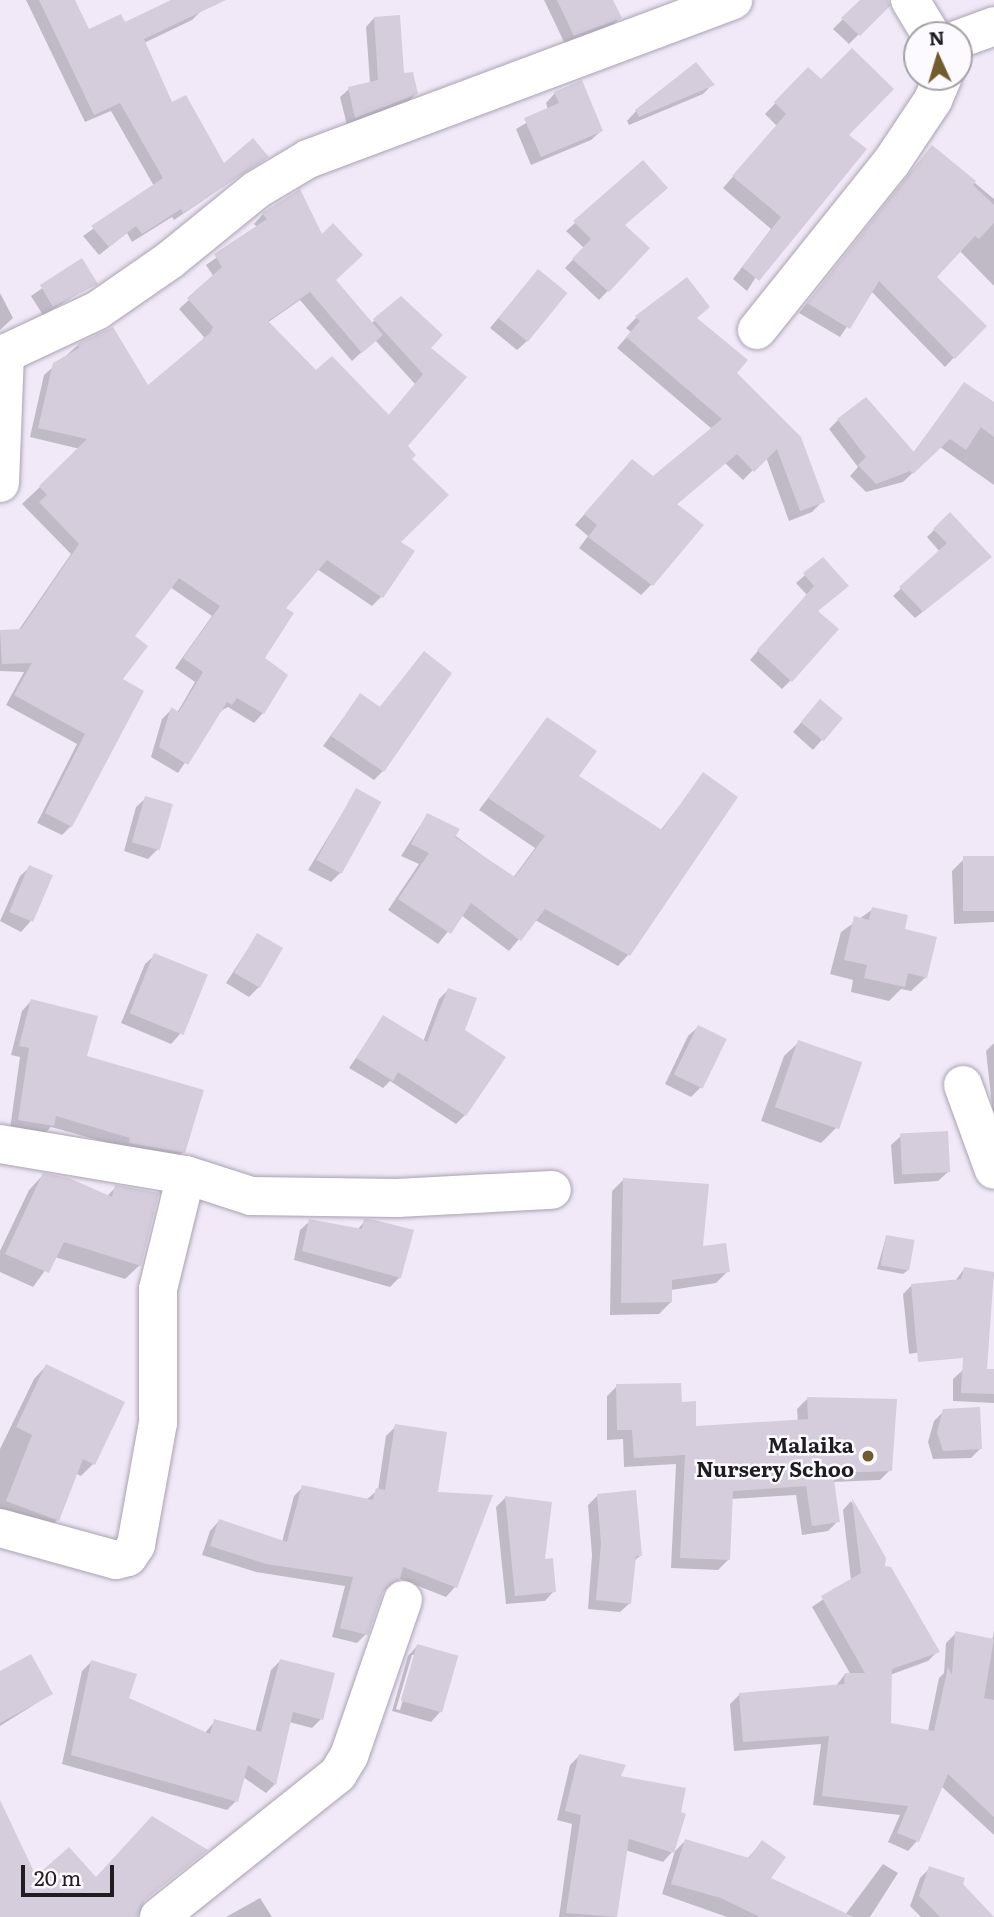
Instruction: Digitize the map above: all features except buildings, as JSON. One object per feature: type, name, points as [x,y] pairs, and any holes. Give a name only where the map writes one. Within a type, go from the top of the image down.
[{"type":"street","points":[[0,483],[3,354],[98,310],[180,252],[256,190],[308,159],[733,0]]},
{"type":"street","points":[[910,0],[923,21]]},
{"type":"street","points":[[973,34],[994,26]]},
{"type":"street","points":[[757,330],[891,163],[937,91]]},
{"type":"street","points":[[963,1085],[994,1170]]},
{"type":"street","points":[[0,1144],[186,1175],[251,1196],[397,1198],[552,1190]]},
{"type":"street","points":[[0,1528],[116,1560],[128,1557],[136,1545],[158,1423],[158,1289],[186,1175]]},
{"type":"street","points":[[159,1917],[338,1774],[349,1756],[403,1600]]},
{"type":"place","name":"Malaika Nursery Schoo","points":[[868,1456]]}]
